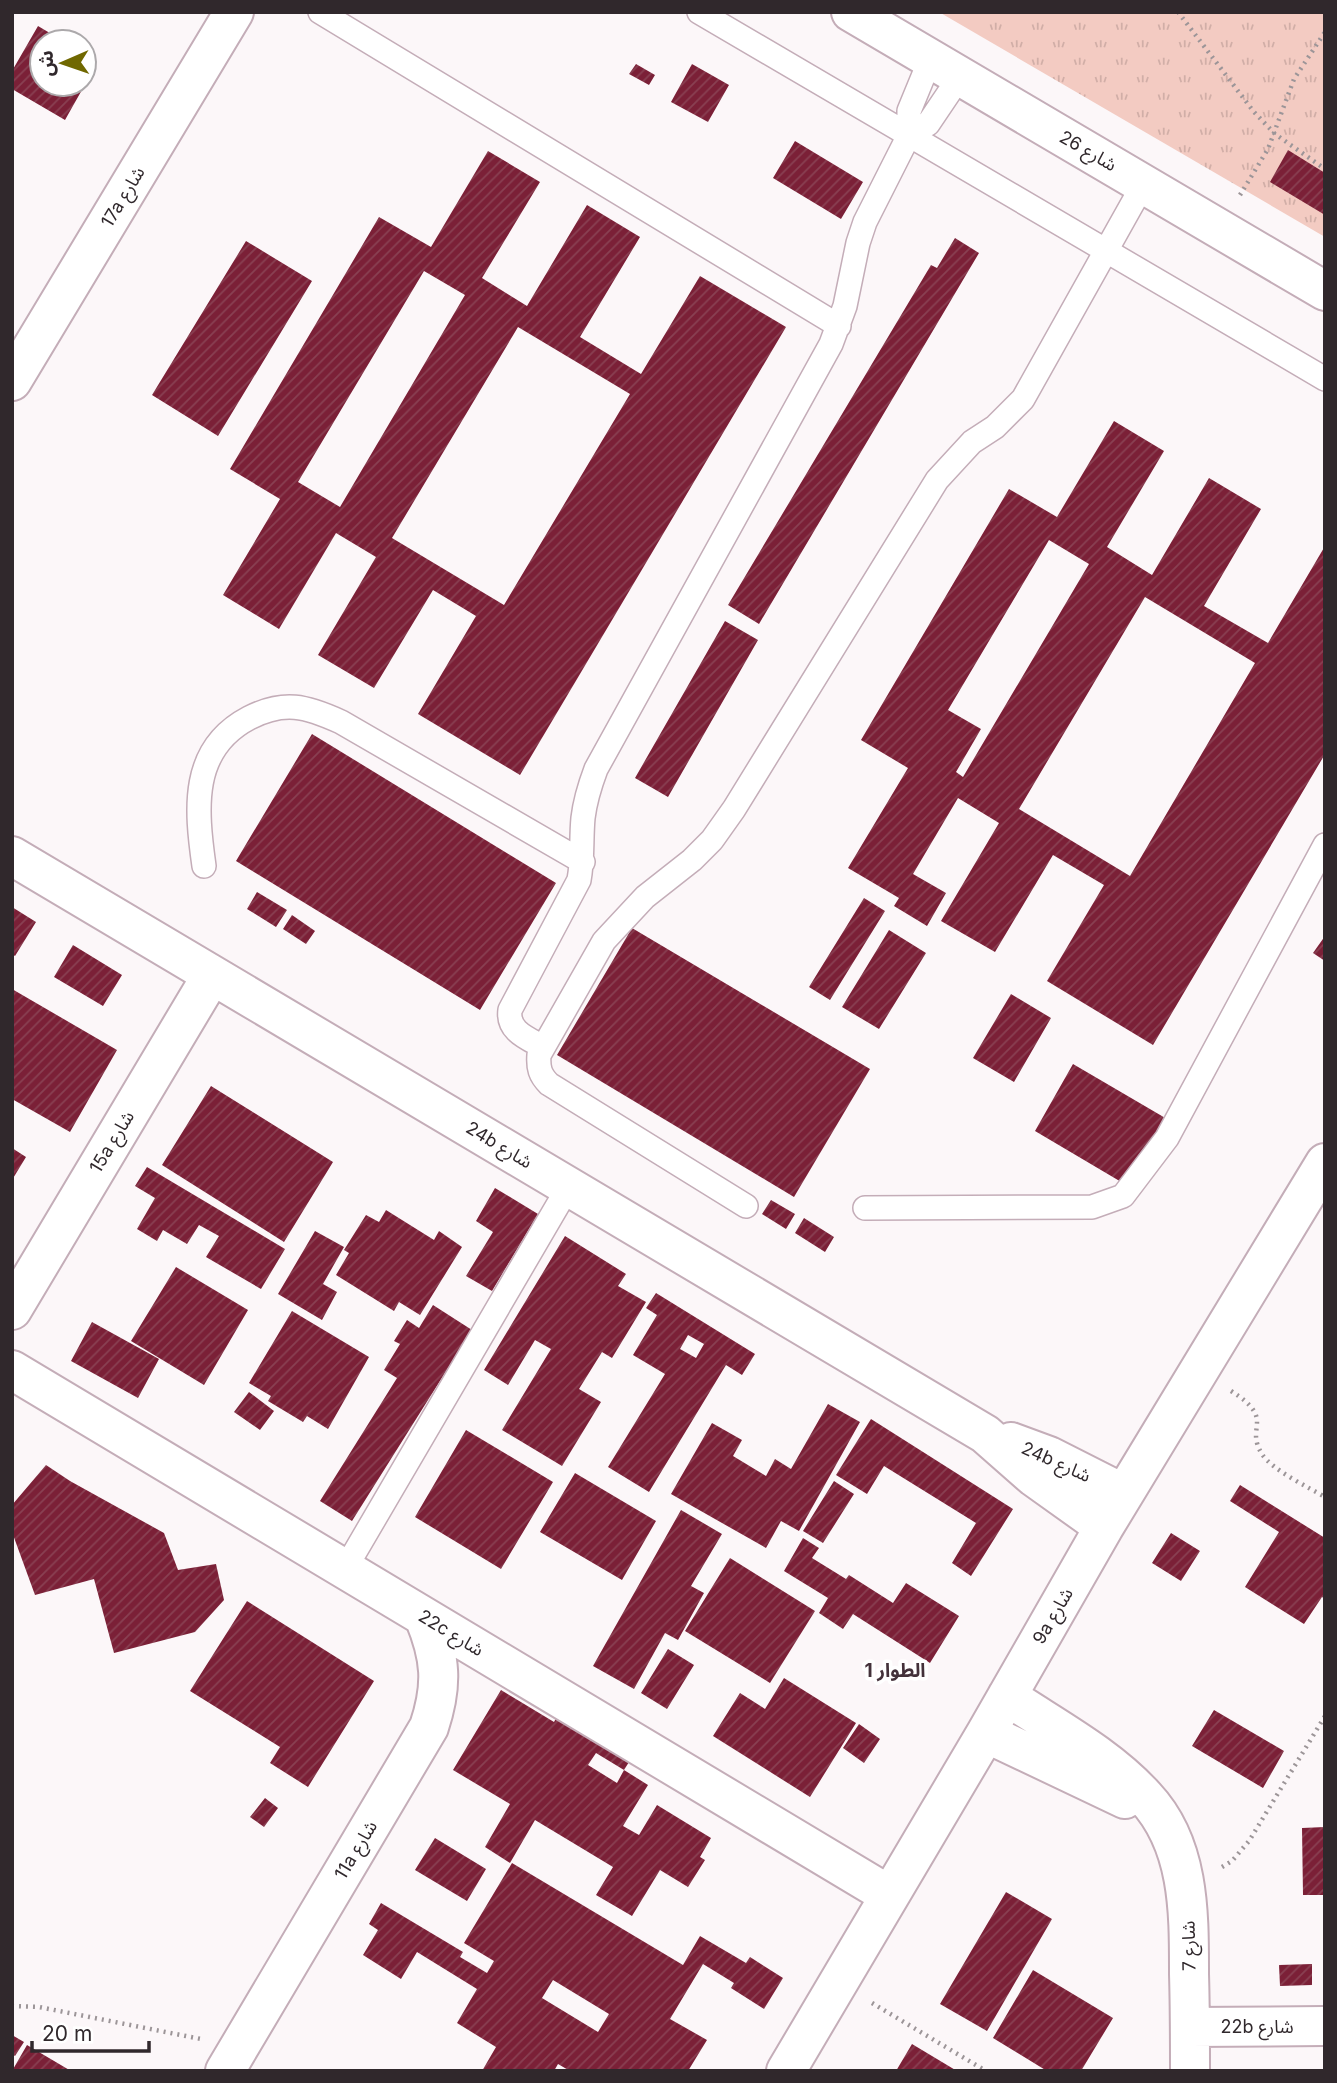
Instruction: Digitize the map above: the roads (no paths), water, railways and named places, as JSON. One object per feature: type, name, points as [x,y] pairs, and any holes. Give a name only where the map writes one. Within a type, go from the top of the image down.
[{"type":"street","name":"17a شارع","points":[[13,379],[23,340],[234,12]]},
{"type":"street","name":"شارع 26","points":[[850,12],[1325,291]]},
{"type":"street","name":"24b شارع","points":[[12,856],[985,1434],[1034,1477],[1104,1527]]},
{"type":"street","name":"15a شارع","points":[[12,1310],[212,975]]},
{"type":"street","name":"9a شارع","points":[[786,2071],[1104,1527],[1325,1163]]},
{"type":"street","name":"22c شارع","points":[[12,1370],[889,1895]]},
{"type":"street","name":"24b شارع","points":[[985,1434],[1049,1456],[1124,1494]]},
{"type":"street","name":"11a شارع","points":[[232,2058],[429,1727],[436,1706],[438,1660],[424,1617]]},
{"type":"street","name":"شارع 7","points":[[1007,1696],[1122,1774],[1147,1798],[1165,1825],[1177,1851],[1189,1914],[1190,2071]]},
{"type":"street","points":[[986,1733],[1109,1791],[1165,1825]]},
{"type":"street","name":"22b شارع","points":[[1190,2027],[1325,2026]]},
{"type":"lane","points":[[699,12],[1325,379]]},
{"type":"lane","points":[[323,14],[839,326]]},
{"type":"lane","points":[[909,135],[928,124],[945,69]]},
{"type":"lane","points":[[543,1047],[514,1030],[510,1024],[510,1010],[579,880],[583,862],[583,818],[587,793],[596,769],[831,344],[839,326],[865,222],[909,135],[909,111],[945,69]]},
{"type":"lane","points":[[746,1206],[549,1084],[538,1066],[539,1055],[604,942],[645,897],[692,860],[712,840],[937,481],[972,442],[995,427],[1023,399],[1144,183]]},
{"type":"lane","points":[[204,866],[198,803],[203,773],[213,747],[236,725],[264,711],[294,706],[317,711],[341,722],[583,862]]},
{"type":"lane","points":[[865,1208],[1091,1207],[1123,1196],[1167,1138],[1318,874],[1325,845]]},
{"type":"lane","points":[[345,1569],[569,1186]]},
{"type":"district","name":"الطوار 1","points":[[895,1670]]}]
